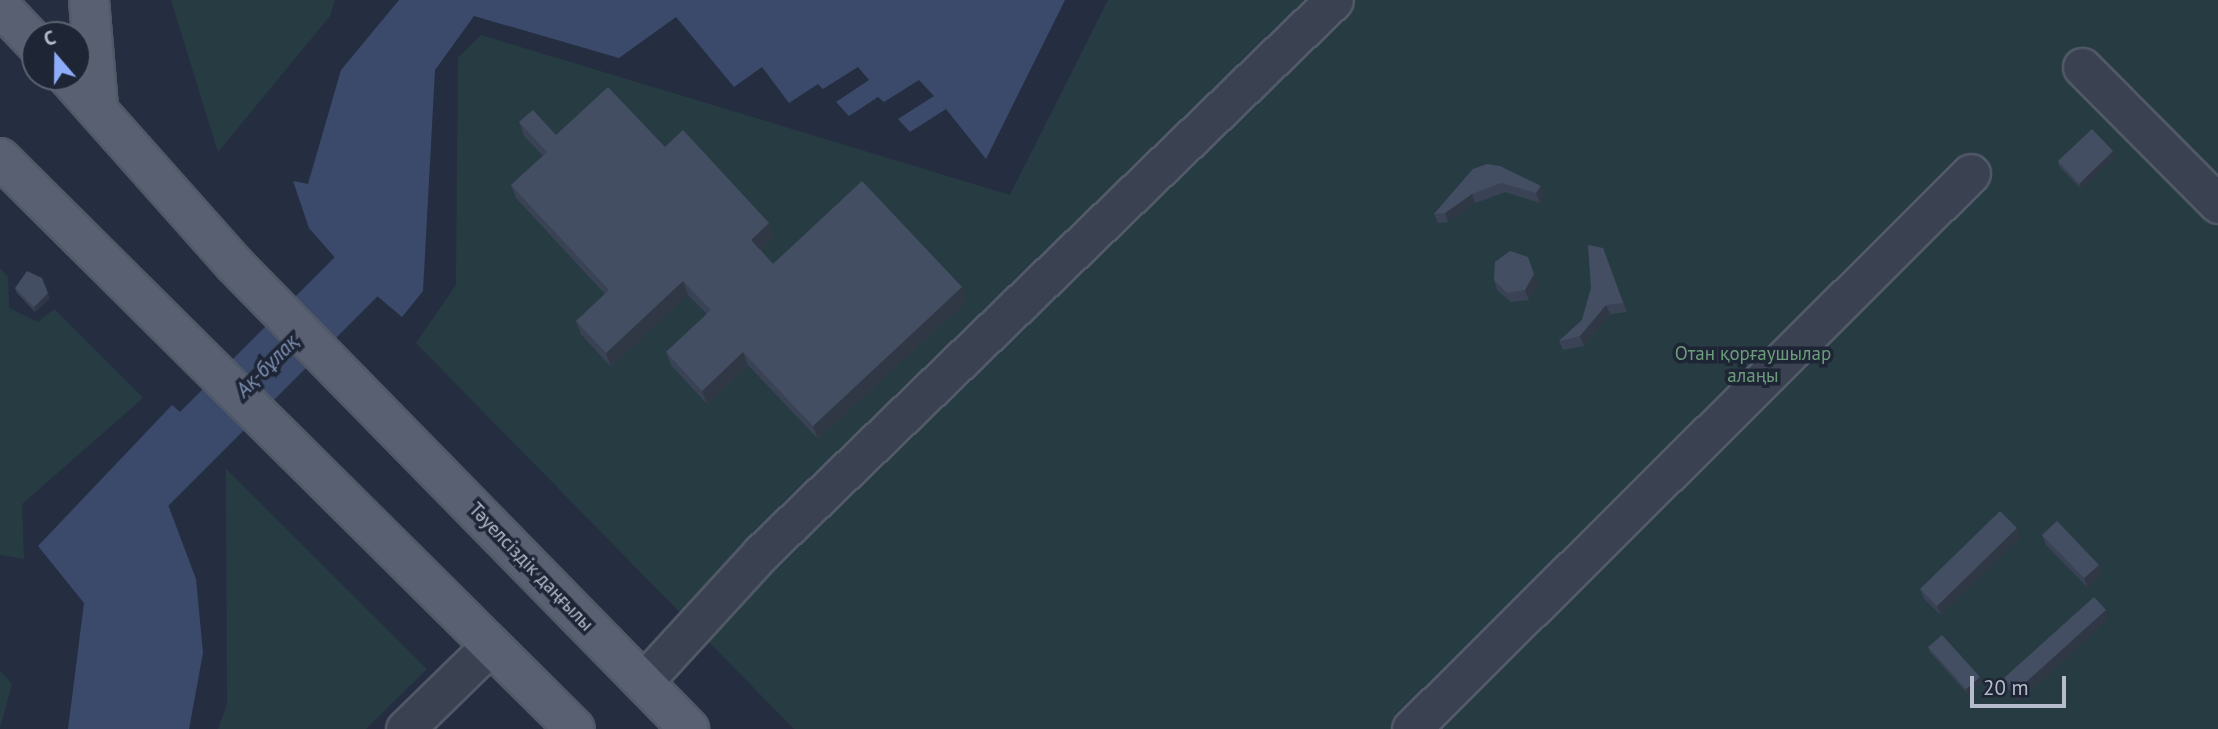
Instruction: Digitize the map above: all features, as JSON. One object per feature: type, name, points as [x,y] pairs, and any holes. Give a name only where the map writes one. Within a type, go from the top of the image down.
[{"type":"main road","points":[[89,0],[98,108]]},
{"type":"main road","points":[[0,6],[21,28]]},
{"type":"main road","name":"Тәуелсіздік даңғылы","points":[[82,91],[234,264],[689,729]]},
{"type":"main road","points":[[0,158],[575,729]]},
{"type":"lane","points":[[643,682],[761,553],[1335,0]]},
{"type":"lane","points":[[2082,67],[2218,204]]},
{"type":"lane","points":[[1411,729],[1971,173]]},
{"type":"lane","points":[[405,729],[491,645]]},
{"type":"green space","points":[[171,0],[335,0],[330,16],[218,152]]},
{"type":"green space","name":"Отан қорғаушылар алаңы","points":[[1108,0],[2218,0],[2218,729],[794,729],[416,343],[456,285],[458,58],[481,35],[1010,195]]},
{"type":"green space","points":[[0,268],[8,277],[9,308],[38,322],[54,309],[143,398],[22,504],[24,559],[0,555]]},
{"type":"green space","points":[[226,469],[427,669],[366,729],[218,729],[227,704]]},
{"type":"green space","points":[[0,671],[12,684],[0,728]]},
{"type":"water","points":[[399,0],[1065,0],[986,159],[946,109],[910,132],[898,119],[934,96],[919,80],[884,102],[878,97],[849,116],[836,102],[869,80],[858,67],[823,89],[818,84],[789,103],[762,67],[734,87],[676,17],[619,58],[474,16],[435,70],[423,291],[402,317],[344,268],[309,228],[293,181],[308,184],[341,70]]},
{"type":"water","points":[[172,405],[221,448],[167,502],[196,579],[203,653],[189,729],[68,729],[84,603],[38,546]]},
{"type":"building","points":[[608,87],[665,147],[683,130],[769,223],[751,240],[773,264],[862,181],[962,287],[813,426],[743,352],[702,391],[666,352],[711,310],[683,281],[606,353],[576,321],[609,290],[511,185],[547,152],[519,122],[533,110],[556,135]]},
{"type":"building","points":[[2092,129],[2113,151],[2079,184],[2058,161]]},
{"type":"building","points":[[1487,164],[1500,166],[1541,186],[1536,193],[1501,183],[1472,194],[1445,213],[1434,214],[1473,169]]},
{"type":"building","points":[[1588,245],[1603,248],[1623,303],[1606,305],[1580,336],[1559,341],[1582,320],[1591,288]]},
{"type":"building","points":[[1510,251],[1528,257],[1534,274],[1525,290],[1507,293],[1494,280],[1495,262]]},
{"type":"building","points":[[27,271],[42,278],[48,293],[34,307],[15,288]]},
{"type":"building","points":[[2000,511],[2017,528],[1937,606],[1920,589]]},
{"type":"building","points":[[2057,521],[2099,565],[2084,578],[2042,535]]},
{"type":"building","points":[[2094,597],[2106,610],[2016,691],[2004,678]]},
{"type":"building","points":[[1942,635],[1980,677],[1966,689],[1928,647]]},
{"type":"waterway","name":"Ақ-бұлақ","points":[[145,488],[385,248],[391,209]]}]
